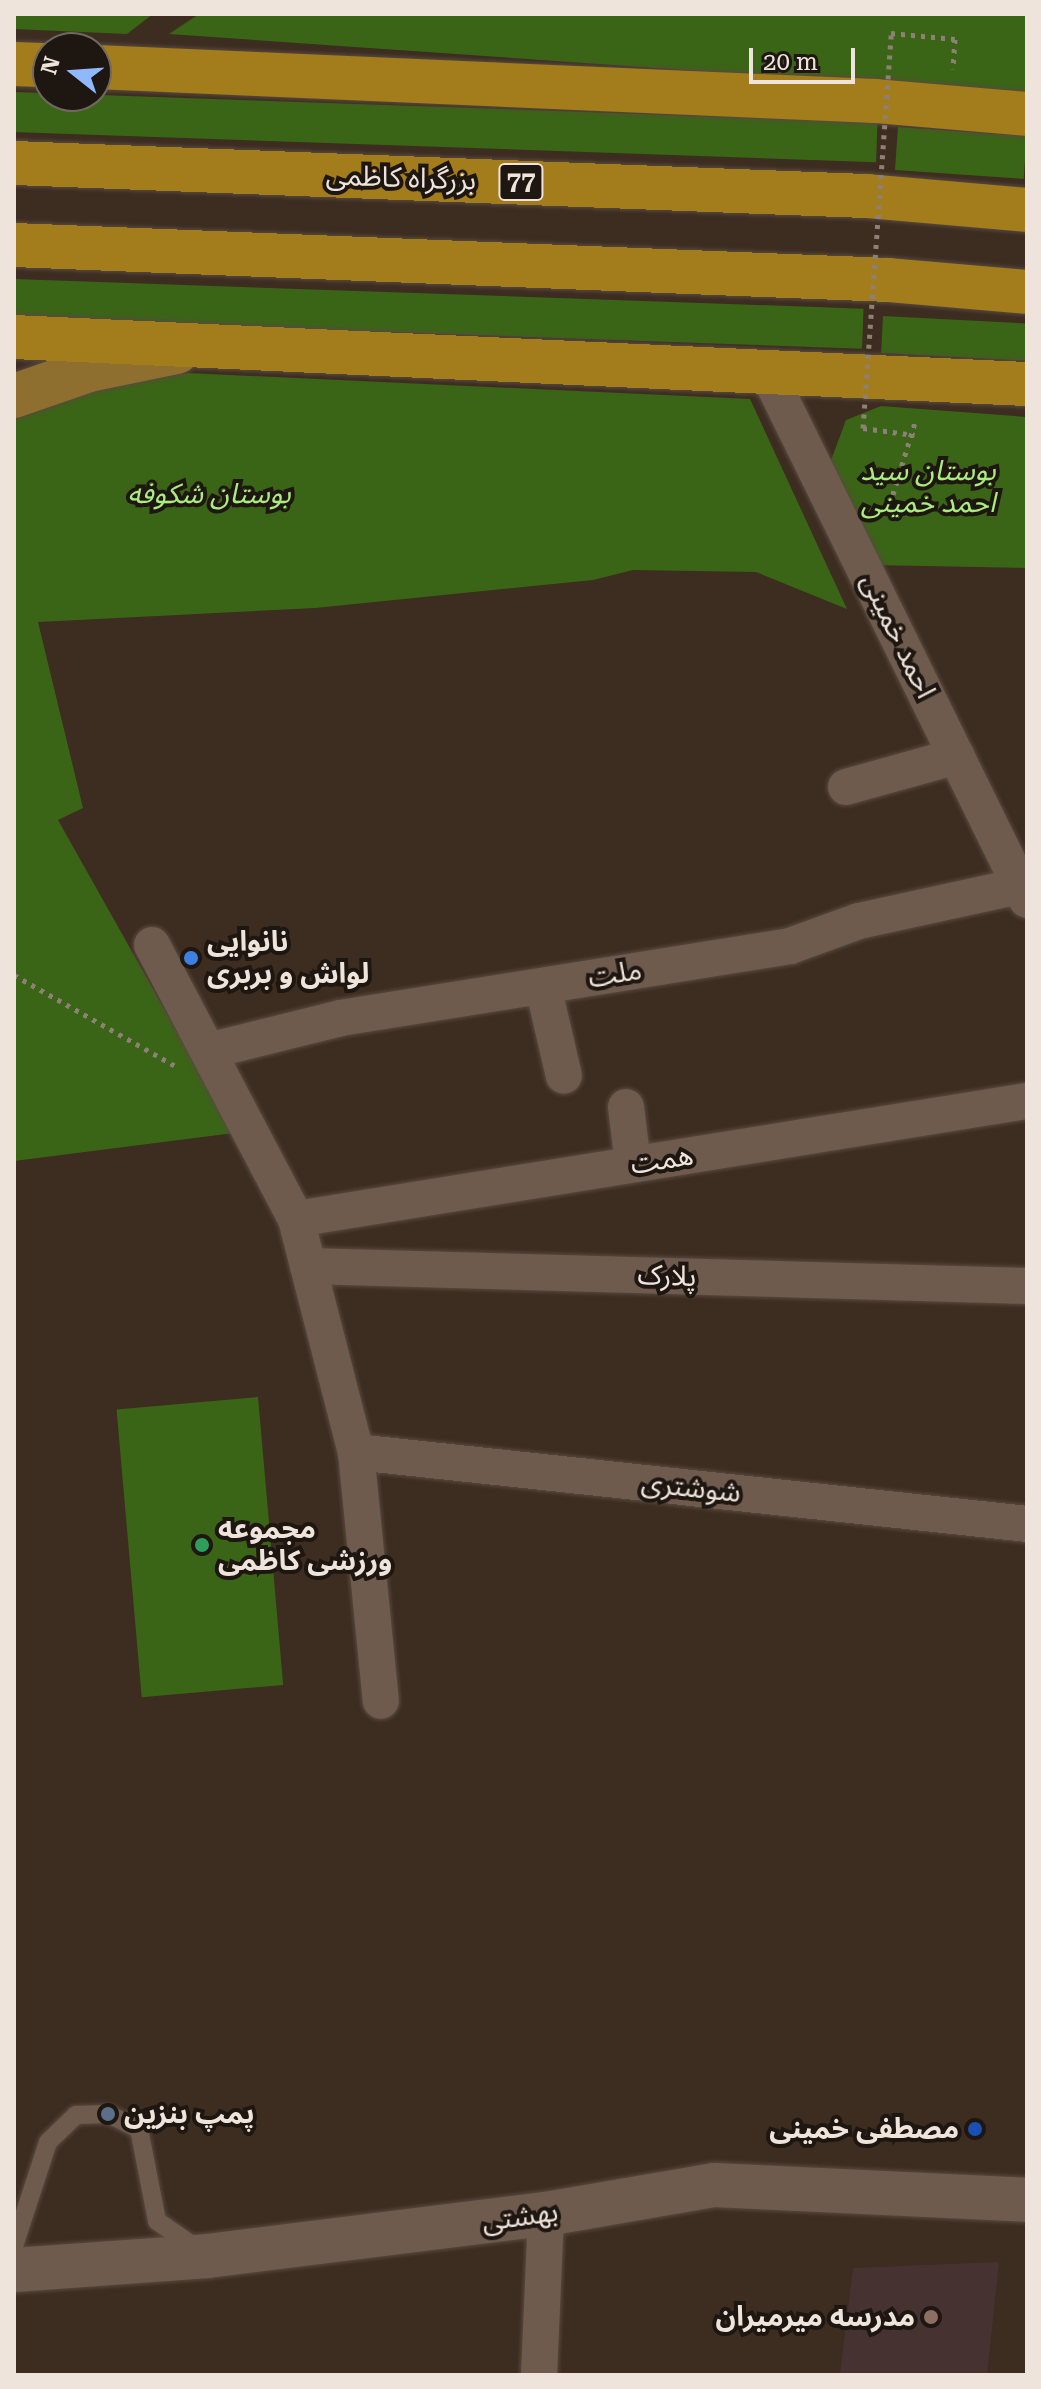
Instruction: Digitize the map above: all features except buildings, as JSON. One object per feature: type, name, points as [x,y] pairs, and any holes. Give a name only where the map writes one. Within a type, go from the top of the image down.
[{"type":"highway","points":[[112,68],[875,101],[1027,114]]},
{"type":"highway","name":"بزرگراه کاظمی","points":[[14,163],[867,196],[1027,210]]},
{"type":"highway","points":[[14,245],[888,280],[1027,292]]},
{"type":"highway","points":[[14,337],[1027,384]]},
{"type":"main road","points":[[14,396],[89,370],[203,347]]},
{"type":"street","name":"احمد خمینی","points":[[768,373],[1024,893]]},
{"type":"street","points":[[846,787],[957,756]]},
{"type":"street","name":"ملت","points":[[197,1061],[341,1018],[790,946],[859,921],[1024,893]]},
{"type":"street","points":[[152,945],[197,1061],[296,1219],[356,1452],[381,1701]]},
{"type":"street","points":[[543,986],[564,1076]]},
{"type":"street","name":"همت","points":[[296,1219],[1027,1101]]},
{"type":"street","points":[[626,1107],[633,1164]]},
{"type":"street","name":"پلارک","points":[[308,1266],[1027,1286]]},
{"type":"street","name":"شوشتری","points":[[356,1452],[1027,1524]]},
{"type":"street","name":"بهشتی","points":[[14,2270],[207,2256],[546,2214],[714,2185],[1027,2200]]},
{"type":"street","points":[[539,2375],[546,2214]]},
{"type":"lane","points":[[14,2246],[48,2142],[76,2115],[108,2114],[139,2129],[157,2221],[207,2256]]},
{"type":"path","points":[[890,504],[915,435],[863,428],[891,33],[955,39]]},
{"type":"path","points":[[14,975],[197,1061]]},
{"type":"shaded area","points":[[999,2262],[987,2375],[840,2375],[853,2268]]},
{"type":"green space","points":[[14,14],[153,14],[127,34],[14,29]]},
{"type":"green space","points":[[199,14],[1027,14],[1027,94],[169,34]]},
{"type":"green space","points":[[14,92],[32,93],[32,112],[112,112],[112,95],[877,122],[876,162],[14,132]]},
{"type":"green space","points":[[898,127],[1027,136],[1024,179],[895,170]]},
{"type":"green space","points":[[14,279],[863,309],[862,349],[14,319]]},
{"type":"green space","points":[[883,316],[1027,324],[1025,360],[881,353]]},
{"type":"green space","name":"بوستان شکوفه","points":[[187,373],[750,399],[847,609],[756,572],[633,570],[593,580],[315,608],[38,622],[83,808],[58,820],[234,1133],[14,1161],[14,417],[97,390]]},
{"type":"green space","name":"بوستان سید احمد خمینی","points":[[881,406],[1027,417],[1027,568],[871,565],[827,471],[846,420]]},
{"type":"green space","name":"مجموعه ورزشی کاظمی","points":[[258,1397],[283,1685],[142,1697],[117,1409]]},
{"type":"place","name":"نانوایی لواش و بربری","points":[[191,958]]},
{"type":"place","name":"مجموعه ورزشی کاظمی","points":[[202,1545]]},
{"type":"place","name":"پمپ بنزین","points":[[108,2114]]},
{"type":"place","name":"مصطفی خمینی","points":[[975,2129]]},
{"type":"place","name":"مدرسه میرمیران","points":[[931,2317]]}]
